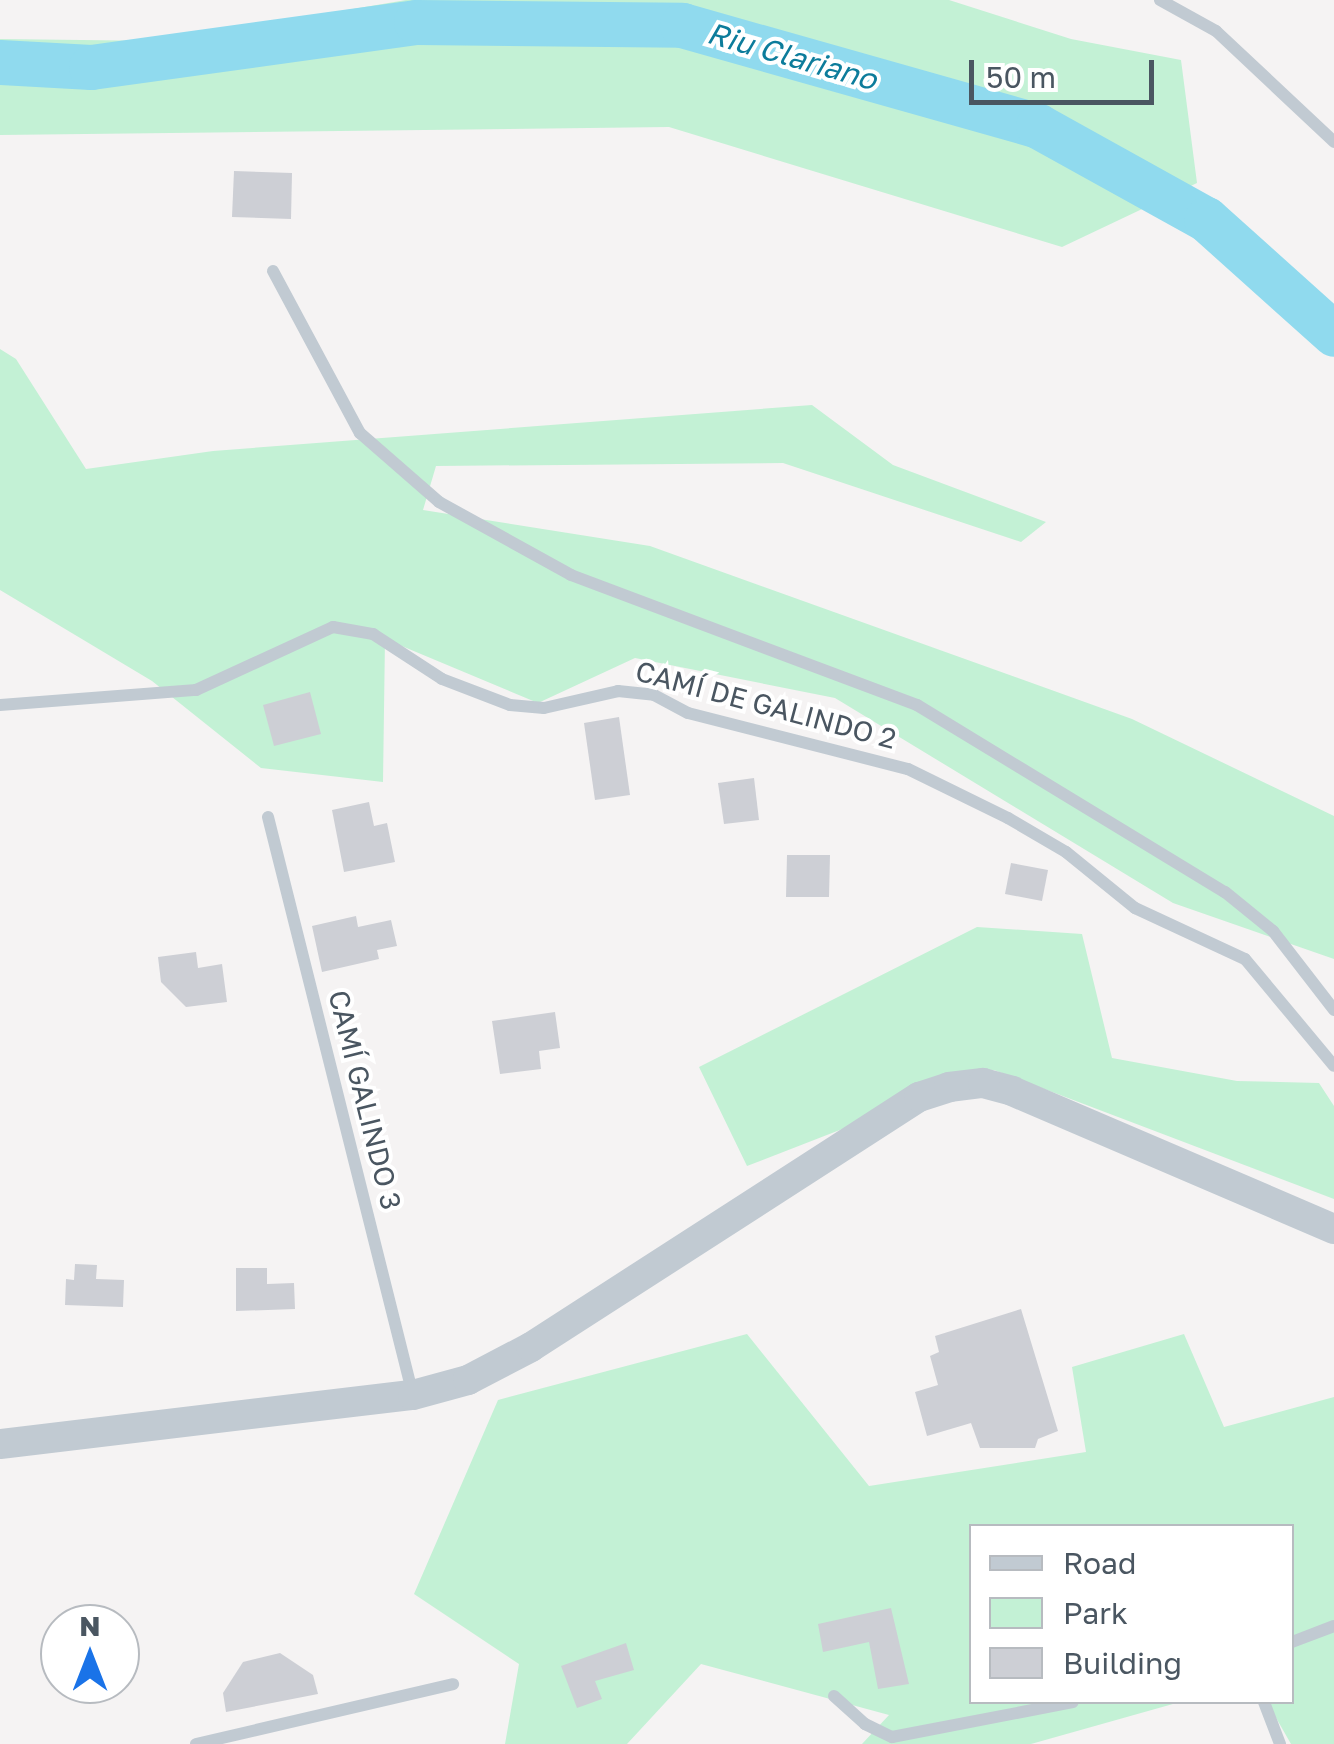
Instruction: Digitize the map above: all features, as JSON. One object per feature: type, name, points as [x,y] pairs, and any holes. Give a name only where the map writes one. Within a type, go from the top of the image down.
[{"type":"street","points":[[0,1444],[414,1394],[468,1380],[532,1347],[919,1097],[949,1087],[983,1083],[1012,1091],[1334,1229]]},
{"type":"lane","points":[[1160,0],[1216,31],[1334,142]]},
{"type":"lane","points":[[273,271],[360,433],[438,502],[571,575],[916,705],[1226,892],[1274,931],[1334,1010]]},
{"type":"lane","name":"CAMÍ DE GALINDO 2","points":[[0,705],[196,690],[333,627],[374,634],[442,678],[510,706],[544,708],[618,691],[654,695],[688,713],[908,769],[1008,818],[1066,852],[1136,908],[1245,959],[1334,1066]]},
{"type":"lane","name":"CAMÍ GALINDO 3","points":[[268,818],[414,1394]]},
{"type":"lane","points":[[1294,1641],[1334,1626]]},
{"type":"lane","points":[[196,1744],[453,1684]]},
{"type":"lane","points":[[834,1696],[887,1741],[1063,1704]]},
{"type":"lane","points":[[1265,1704],[1280,1744]]},
{"type":"green space","points":[[406,0],[949,0],[1071,39],[1181,60],[1197,183],[1062,247],[669,127],[0,135],[0,39],[164,41]]},
{"type":"green space","points":[[0,349],[16,359],[86,469],[213,451],[812,405],[893,465],[1046,522],[1021,542],[783,463],[436,466],[423,510],[650,546],[1132,719],[1334,816],[1334,959],[1173,903],[835,698],[635,658],[538,703],[385,639],[383,782],[261,768],[152,681],[0,590]]},
{"type":"green space","points":[[977,927],[1082,934],[1112,1058],[1237,1081],[1319,1083],[1334,1106],[1334,1199],[994,1070],[747,1166],[699,1067]]},
{"type":"green space","points":[[747,1334],[869,1486],[1086,1452],[1072,1367],[1184,1334],[1224,1427],[1334,1397],[1334,1744],[1291,1744],[1268,1704],[1294,1704],[1294,1524],[969,1524],[969,1704],[1173,1704],[1031,1744],[862,1744],[889,1715],[701,1664],[627,1744],[505,1744],[519,1664],[414,1594],[498,1400]]},
{"type":"building","points":[[234,171],[292,173],[291,219],[232,217]]},
{"type":"building","points":[[310,692],[321,734],[274,746],[263,705]]},
{"type":"building","points":[[619,717],[630,795],[595,800],[584,723]]},
{"type":"building","points":[[754,778],[759,820],[724,824],[718,783]]},
{"type":"building","points":[[369,802],[374,826],[387,823],[395,862],[344,872],[332,810]]},
{"type":"building","points":[[787,855],[830,855],[829,897],[786,897]]},
{"type":"building","points":[[1011,863],[1048,870],[1042,901],[1005,894]]},
{"type":"building","points":[[356,916],[358,927],[391,920],[397,946],[377,950],[379,959],[322,972],[312,926]]},
{"type":"building","points":[[196,952],[198,968],[222,964],[227,1002],[186,1007],[161,982],[158,957]]},
{"type":"building","points":[[555,1012],[560,1048],[539,1051],[541,1069],[500,1074],[492,1021]]},
{"type":"building","points":[[75,1264],[97,1265],[96,1279],[124,1280],[123,1307],[65,1305],[66,1279],[74,1280]]},
{"type":"building","points":[[236,1268],[267,1268],[267,1284],[294,1283],[295,1309],[236,1311]]},
{"type":"building","points":[[1021,1309],[1058,1431],[1038,1439],[1035,1448],[980,1448],[971,1423],[927,1436],[915,1392],[938,1385],[930,1356],[939,1352],[935,1336]]},
{"type":"building","points":[[891,1608],[909,1684],[878,1689],[869,1642],[823,1652],[818,1624]]},
{"type":"building","points":[[626,1643],[634,1670],[595,1681],[602,1699],[577,1708],[561,1666]]},
{"type":"building","points":[[280,1653],[313,1675],[318,1694],[226,1712],[223,1693],[243,1662]]},
{"type":"waterway","name":"Riu Clariano","points":[[0,62],[91,67],[416,22],[682,25],[1038,126],[1206,219],[1334,334]]}]
